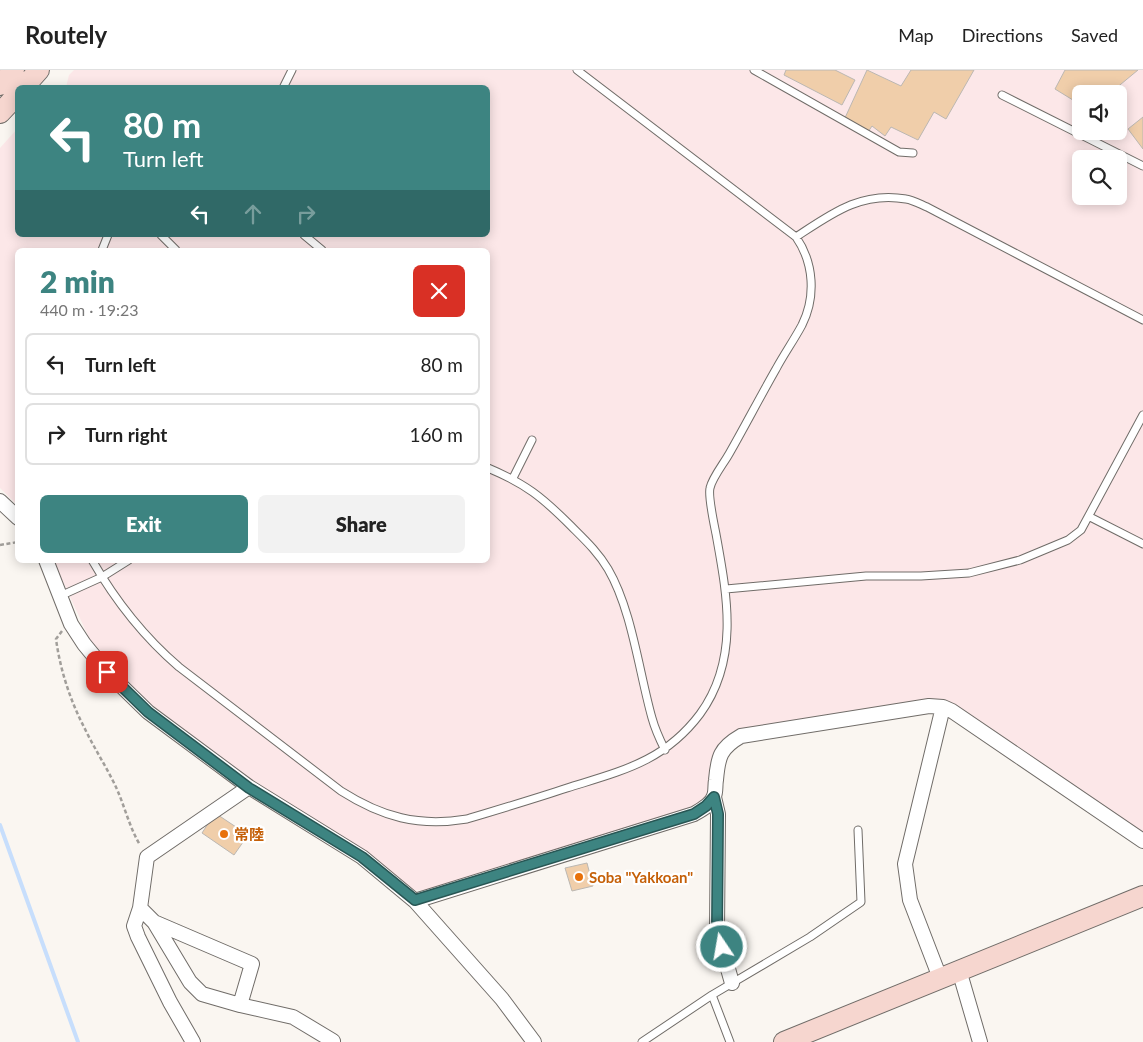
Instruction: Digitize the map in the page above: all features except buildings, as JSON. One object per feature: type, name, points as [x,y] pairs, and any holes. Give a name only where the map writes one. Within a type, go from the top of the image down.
[{"type":"street","points":[[0,85],[24,80]]},
{"type":"street","points":[[0,113],[15,92]]},
{"type":"street","points":[[0,501],[15,515]]},
{"type":"street","points":[[47,563],[71,624],[84,644],[107,672],[148,712],[249,788],[362,857],[415,900],[502,999],[534,1042]]},
{"type":"street","points":[[732,983],[717,930],[718,814],[714,797],[721,752],[730,742],[742,736],[929,706],[942,707],[952,711],[1143,841]]},
{"type":"street","points":[[940,978],[910,900],[905,864],[942,707]]},
{"type":"street","points":[[193,1042],[170,1002],[134,926],[140,908],[148,857],[249,788]]},
{"type":"street","points":[[415,900],[694,814],[706,806],[714,797]]},
{"type":"street","points":[[784,1042],[1143,896]]},
{"type":"street","points":[[140,908],[154,922],[190,982],[202,994],[293,1017],[333,1041]]},
{"type":"street","points":[[154,922],[252,964],[240,1005]]},
{"type":"street","points":[[959,970],[980,1042]]},
{"type":"lane","points":[[284,85],[292,70]]},
{"type":"lane","points":[[94,563],[125,609],[148,636],[179,667],[341,791],[378,812],[401,819],[445,822],[467,819],[631,768],[664,750],[682,734],[700,714],[713,692],[721,670],[726,647],[728,625],[726,589],[710,488],[780,361],[802,326],[807,312],[812,277],[801,244],[796,237],[577,70]]},
{"type":"lane","points":[[754,70],[899,152],[913,154]]},
{"type":"lane","points":[[1002,95],[1143,166]]},
{"type":"lane","points":[[796,237],[849,204],[869,198],[906,199],[928,207],[1143,320]]},
{"type":"lane","points":[[163,237],[174,248]]},
{"type":"lane","points":[[306,237],[320,248]]},
{"type":"lane","points":[[726,589],[866,576],[921,576],[968,573],[1020,560],[1068,540],[1081,530],[1090,516],[1143,415]]},
{"type":"lane","points":[[512,478],[532,440]]},
{"type":"lane","points":[[490,469],[512,478],[535,492],[554,508],[588,541],[609,570],[622,601],[652,721],[664,750]]},
{"type":"lane","points":[[1090,516],[1142,541]]},
{"type":"lane","points":[[60,596],[102,577],[124,563]]},
{"type":"lane","points":[[642,1042],[712,995],[810,937],[861,902],[858,830]]},
{"type":"lane","points":[[712,995],[730,1042]]},
{"type":"path","points":[[0,545],[15,542]]},
{"type":"path","points":[[71,624],[59,633],[56,639],[67,685],[83,725],[114,783],[131,830],[148,857]]},
{"type":"shaded area","points":[[74,70],[1143,70],[1143,837],[949,702],[939,699],[731,733],[715,749],[708,793],[703,803],[693,811],[435,890],[411,890],[246,777],[151,704],[112,666],[90,640],[54,563],[490,563],[490,248],[15,248],[15,503],[0,488],[0,148],[15,131],[15,237],[490,237],[490,85],[66,85],[69,75]]},
{"type":"waterway","points":[[0,825],[78,1042]]},
{"type":"place","name":"常陸","points":[[224,834]]},
{"type":"place","name":"Soba \"Yakkoan\"","points":[[579,877]]},
{"type":"route","points":[[107,672],[148,712],[249,788],[362,857],[415,900],[694,814],[706,806],[714,797],[718,814],[717,930],[722,947]]}]
